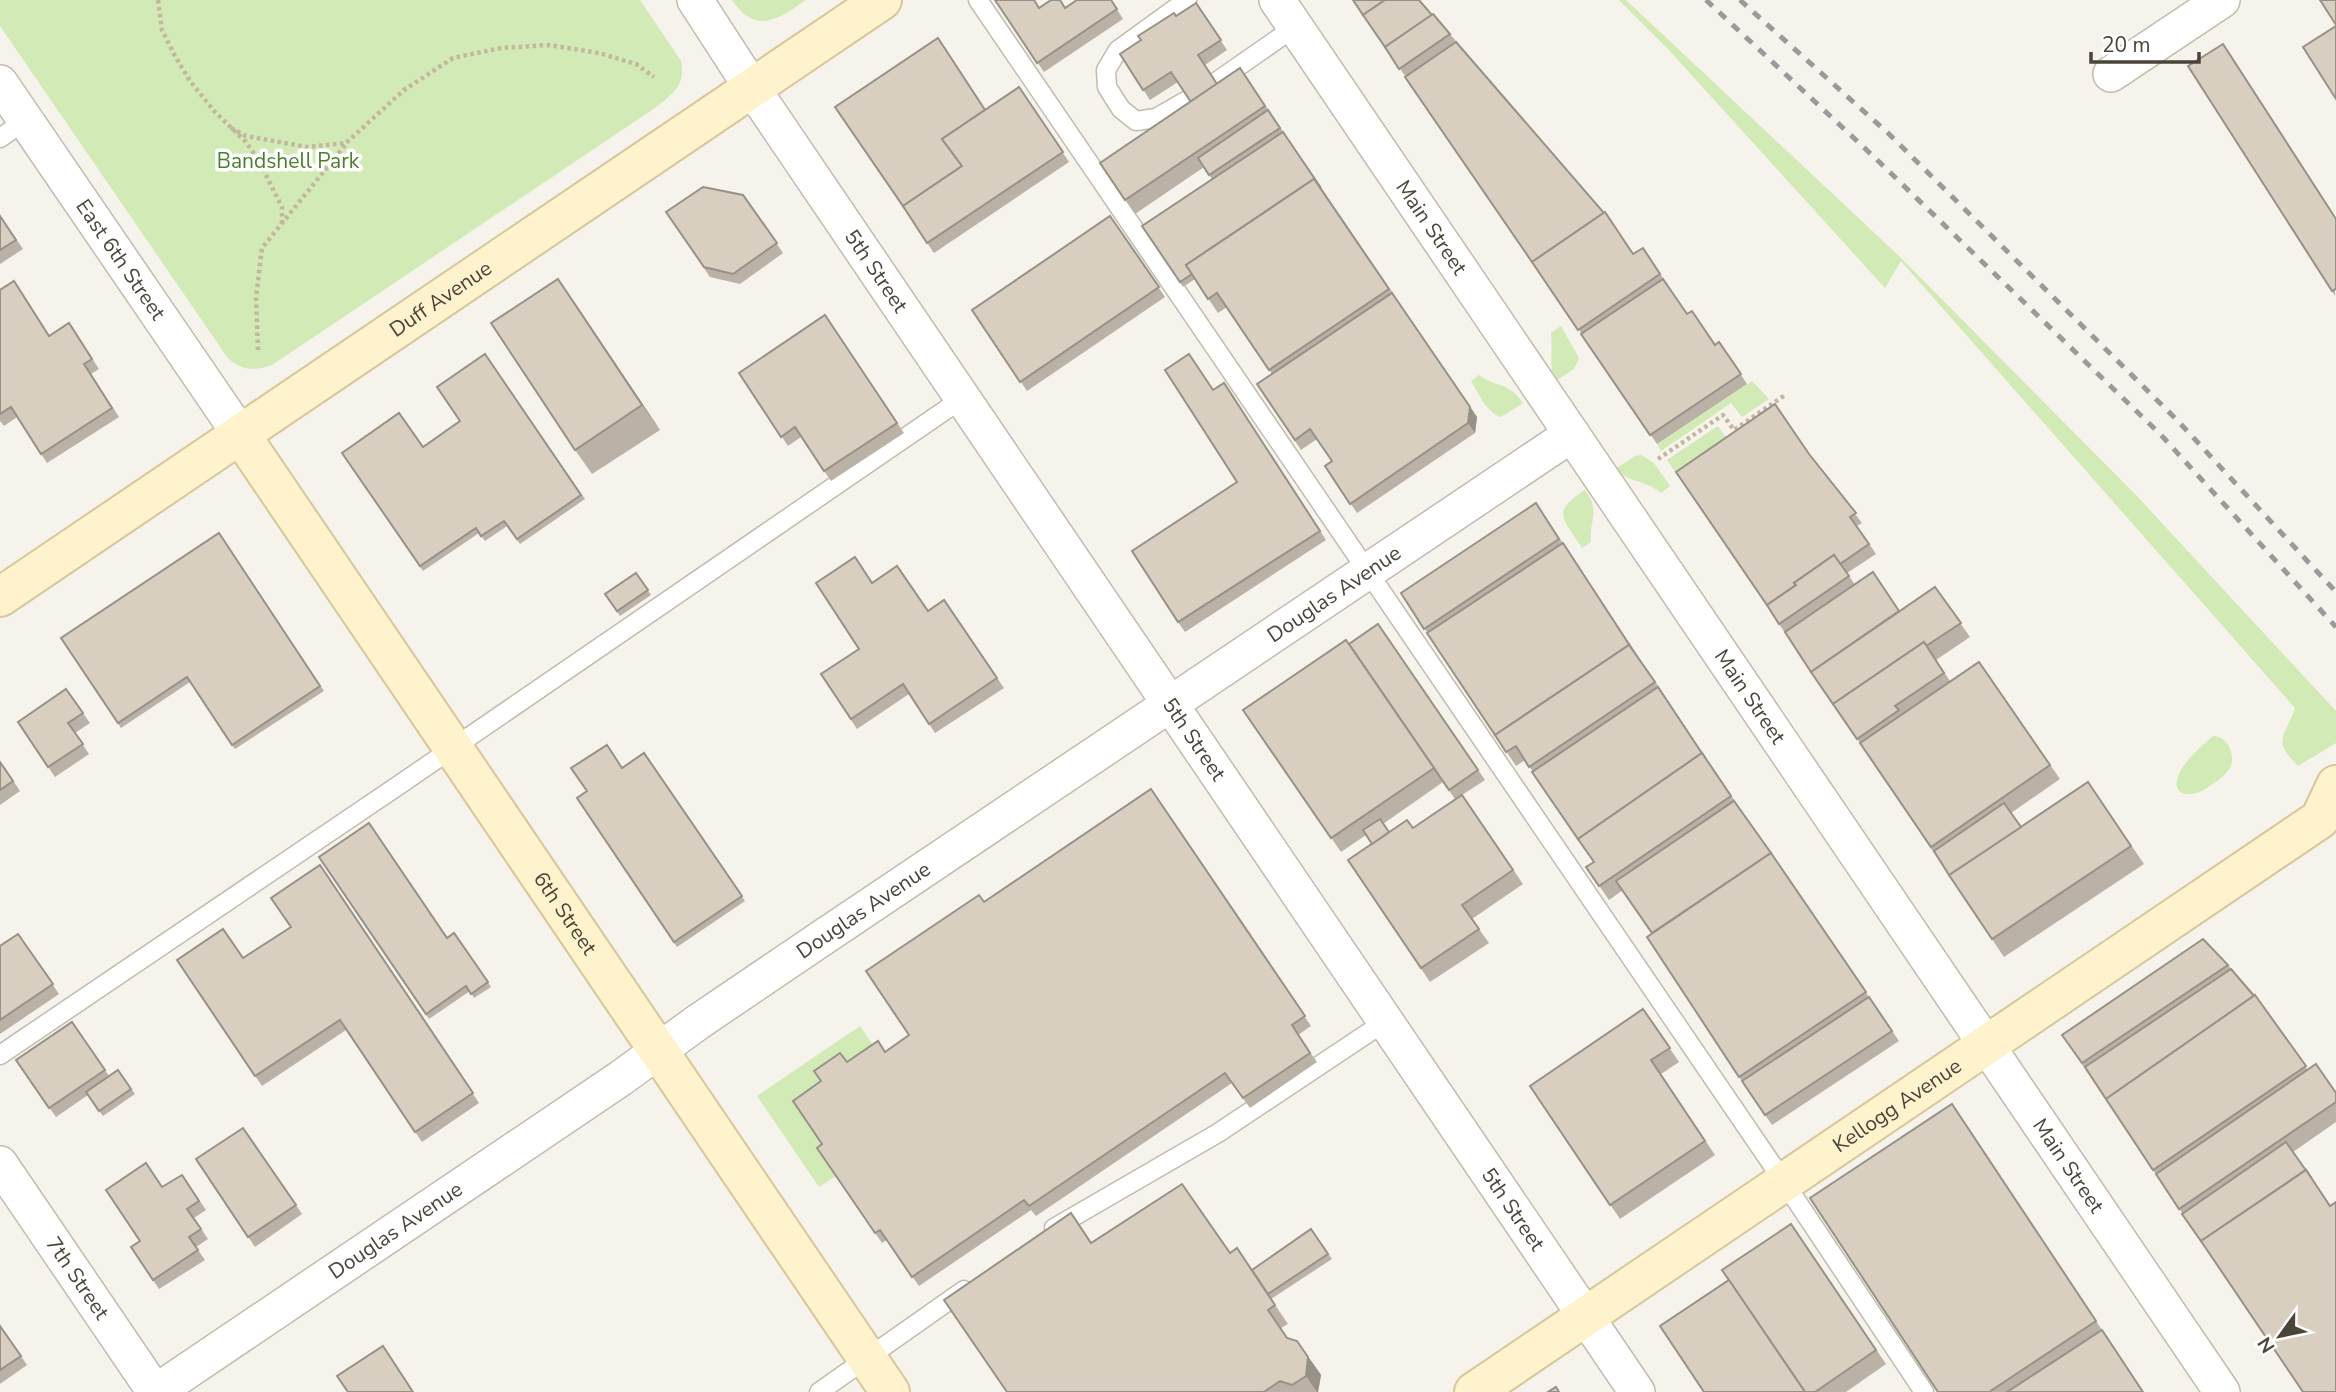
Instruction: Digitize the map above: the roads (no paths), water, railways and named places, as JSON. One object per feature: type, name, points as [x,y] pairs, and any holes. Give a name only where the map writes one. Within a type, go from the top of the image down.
[{"type":"main road","name":"Duff Avenue","points":[[0,597],[882,0]]},
{"type":"main road","name":"6th Street","points":[[240,434],[890,1392]]},
{"type":"main road","name":"Kellogg Avenue","points":[[1474,1392],[2331,807]]},
{"type":"street","name":"5th Street","points":[[695,0],[752,88],[1637,1392]]},
{"type":"street","points":[[2111,74],[2222,0]]},
{"type":"street","name":"Main Street","points":[[1286,13],[2221,1392]]},
{"type":"street","name":"East 6th Street","points":[[0,83],[13,129],[240,434]]},
{"type":"street","name":"Douglas Avenue","points":[[156,1392],[822,938],[1572,434]]},
{"type":"street","name":"7th Street","points":[[0,1164],[156,1392]]},
{"type":"lane","points":[[978,0],[1784,1182],[1924,1392]]},
{"type":"lane","points":[[1187,0],[1118,50],[1106,70],[1107,87],[1121,109],[1136,121],[1156,118],[1189,99]]},
{"type":"lane","points":[[1216,82],[1286,13]]},
{"type":"lane","points":[[0,1055],[963,398]]},
{"type":"lane","points":[[1038,1239],[1070,1217],[1218,1133],[1386,1020]]},
{"type":"lane","points":[[819,1392],[983,1276]]},
{"type":"railway","points":[[1706,0],[1872,155],[2161,435],[2336,627]]},
{"type":"railway","points":[[1740,0],[1889,134],[2177,420],[2336,592]]},
{"type":"park label","name":"Bandshell Park","points":[[288,161]]}]
